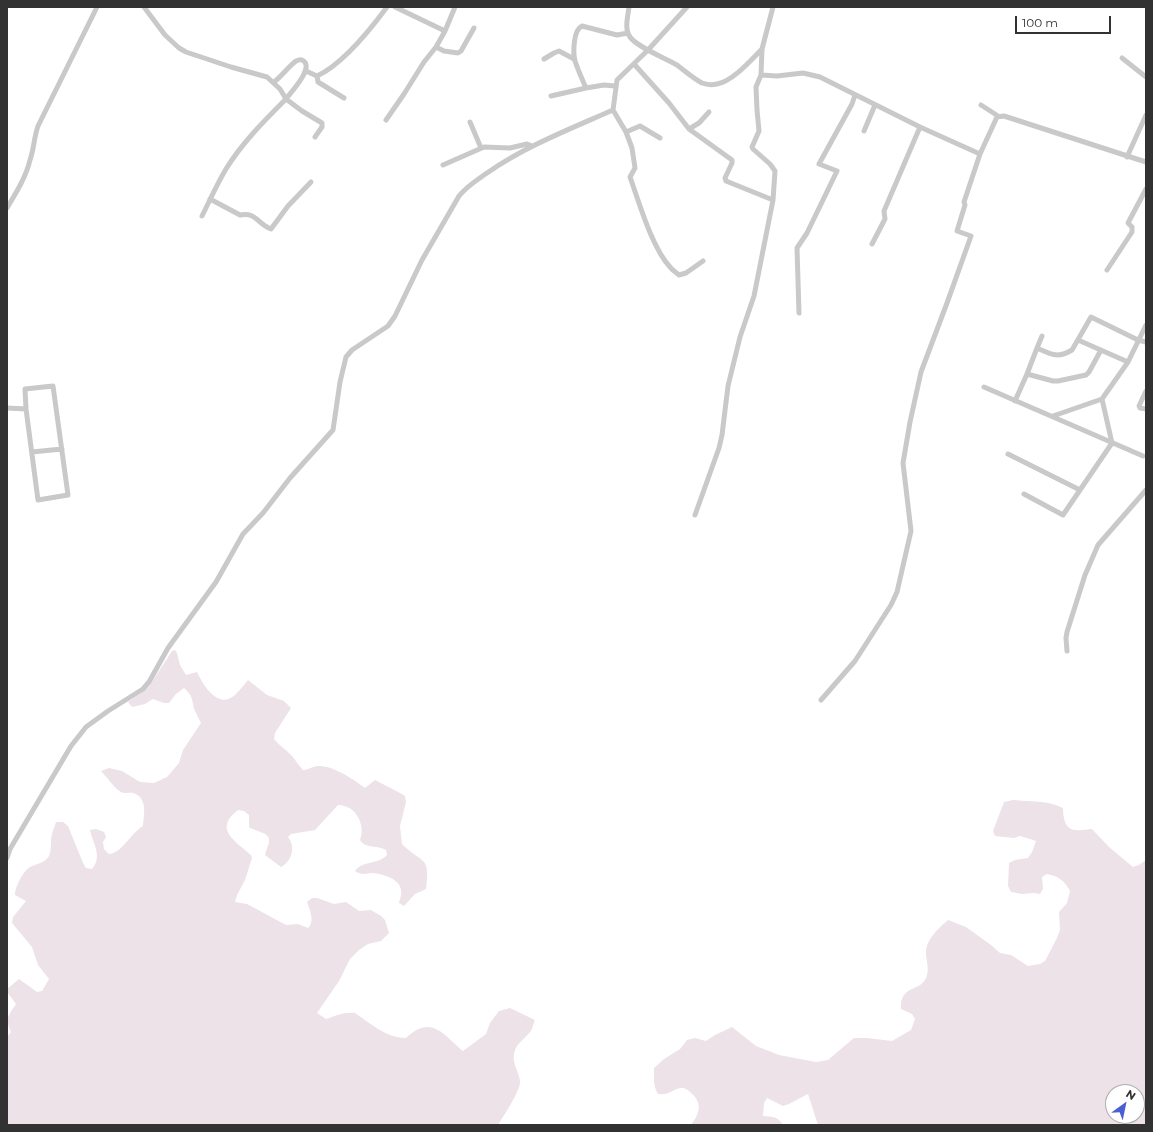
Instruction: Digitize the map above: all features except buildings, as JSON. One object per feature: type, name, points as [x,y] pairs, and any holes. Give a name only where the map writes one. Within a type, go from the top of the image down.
[{"type":"street","points":[[7,208],[30,162],[34,137],[38,126],[98,7]]},
{"type":"street","points":[[144,7],[165,35],[179,48],[186,52],[231,67],[263,75],[274,82],[286,99],[302,112],[322,123],[322,127],[315,137]]},
{"type":"street","points":[[317,76],[342,59],[369,30],[387,7]]},
{"type":"street","points":[[396,7],[445,31]]},
{"type":"street","points":[[386,120],[424,62],[436,47],[445,31],[455,7]]},
{"type":"street","points":[[629,7],[627,24],[628,33],[632,39],[703,83],[715,85],[725,83],[762,49]]},
{"type":"street","points":[[687,7],[648,50],[617,80],[613,110],[626,132],[632,148],[635,168],[630,177],[648,226],[663,258],[670,268],[679,275],[703,261]]},
{"type":"street","points":[[695,515],[719,448],[728,386],[739,343],[754,296],[773,200],[775,171],[770,164],[752,148],[760,131],[756,87],[761,75],[762,49],[773,7]]},
{"type":"street","points":[[586,88],[574,59],[576,32],[580,26],[617,35],[628,33]]},
{"type":"street","points":[[436,47],[444,51],[458,53],[461,51],[474,28]]},
{"type":"street","points":[[544,60],[559,51],[574,59]]},
{"type":"street","points":[[1122,58],[1146,77]]},
{"type":"street","points":[[202,216],[226,169],[265,120],[286,99],[306,71],[307,68],[304,62],[297,60],[280,78],[274,82]]},
{"type":"street","points":[[634,64],[669,103],[689,129],[732,160],[725,178],[726,181],[773,200]]},
{"type":"street","points":[[306,71],[317,76]]},
{"type":"street","points":[[761,75],[777,76],[797,73],[820,77],[920,127],[980,154]]},
{"type":"street","points":[[317,76],[318,82],[344,98]]},
{"type":"street","points":[[551,96],[604,85],[615,86]]},
{"type":"street","points":[[799,313],[797,248],[810,227],[838,172],[818,164],[852,104],[855,95]]},
{"type":"street","points":[[864,131],[875,105]]},
{"type":"street","points":[[981,105],[998,116],[1004,116],[1146,162]]},
{"type":"street","points":[[7,858],[10,849],[71,746],[86,727],[108,711],[144,689],[150,682],[168,648],[216,582],[243,534],[263,513],[290,478],[333,430],[340,382],[346,357],[352,350],[388,326],[395,316],[422,260],[459,196],[465,189],[493,168],[532,146],[613,110]]},
{"type":"street","points":[[689,129],[699,123],[709,112]]},
{"type":"street","points":[[1127,157],[1146,115]]},
{"type":"street","points":[[821,700],[855,661],[891,605],[899,586],[911,531],[903,465],[910,422],[921,372],[971,236],[957,231],[966,205],[964,202],[980,154],[998,116]]},
{"type":"street","points":[[470,122],[481,148]]},
{"type":"street","points":[[626,132],[640,126],[660,138]]},
{"type":"street","points":[[872,244],[884,219],[884,211],[920,127]]},
{"type":"street","points":[[443,165],[481,148],[510,148],[527,144],[532,146]]},
{"type":"street","points":[[210,199],[240,215],[252,215],[271,229],[288,206],[311,182]]},
{"type":"street","points":[[1107,270],[1132,232],[1132,226],[1128,223],[1146,189]]},
{"type":"street","points":[[1037,348],[1053,355],[1060,355],[1072,350],[1092,317],[1138,340],[1146,342]]},
{"type":"street","points":[[1053,416],[1102,399],[1128,362],[1146,325]]},
{"type":"street","points":[[1015,401],[1042,336]]},
{"type":"street","points":[[1078,340],[1128,362]]},
{"type":"street","points":[[1027,374],[1053,381],[1086,375],[1101,350]]},
{"type":"street","points":[[54,386],[68,495],[38,500],[26,409],[24,389],[54,386]]},
{"type":"street","points":[[984,386],[1015,401],[1053,416],[1143,456]]},
{"type":"street","points":[[1146,391],[1139,406],[1140,408],[1146,409]]},
{"type":"street","points":[[1024,494],[1063,515],[1112,442],[1102,399]]},
{"type":"street","points":[[7,408],[26,409]]},
{"type":"street","points":[[32,452],[62,449]]},
{"type":"street","points":[[1008,454],[1080,490]]},
{"type":"street","points":[[1067,651],[1067,632],[1085,575],[1098,545],[1146,490]]},
{"type":"shaded area","points":[[175,650],[180,665],[186,675],[197,672],[207,689],[217,698],[223,700],[229,699],[235,695],[248,680],[267,695],[284,701],[291,708],[275,733],[274,739],[291,755],[303,770],[324,766],[336,770],[365,788],[375,780],[405,796],[406,802],[400,826],[402,844],[420,858],[426,865],[427,878],[426,889],[415,894],[404,906],[399,903],[401,890],[398,883],[394,880],[373,873],[362,874],[355,871],[362,865],[383,858],[387,855],[386,850],[362,843],[360,840],[362,828],[358,817],[350,808],[338,805],[315,830],[291,834],[288,837],[292,845],[292,854],[288,861],[281,867],[265,855],[269,844],[268,836],[249,827],[249,815],[244,811],[238,810],[227,823],[227,829],[233,840],[251,855],[252,858],[245,880],[235,902],[247,904],[286,925],[298,924],[308,928],[312,919],[307,902],[312,898],[317,898],[334,904],[346,902],[359,911],[371,910],[385,920],[389,933],[381,941],[368,944],[359,950],[350,959],[339,981],[317,1013],[326,1019],[343,1014],[355,1013],[385,1033],[392,1036],[406,1038],[415,1031],[430,1027],[443,1033],[463,1051],[486,1034],[490,1023],[499,1011],[510,1008],[535,1020],[532,1029],[519,1043],[515,1050],[514,1061],[520,1085],[498,1125],[7,1125],[7,1037],[11,1032],[8,1017],[16,1004],[7,992],[7,989],[19,979],[37,992],[42,991],[49,979],[38,965],[32,947],[12,923],[13,917],[26,901],[15,895],[16,888],[27,869],[43,862],[49,856],[51,837],[56,822],[63,822],[68,826],[83,863],[86,868],[92,869],[97,859],[97,855],[90,830],[96,829],[104,832],[106,837],[103,842],[104,849],[109,854],[118,851],[134,833],[143,826],[144,807],[143,802],[138,795],[133,793],[122,793],[101,771],[109,768],[122,771],[140,782],[154,783],[167,777],[179,763],[183,750],[201,723],[195,711],[191,697],[187,691],[184,688],[176,694],[169,703],[164,703],[153,699],[145,704],[132,707],[128,702],[148,688],[172,651]]},
{"type":"shaded area","points":[[1013,800],[1045,802],[1063,808],[1064,819],[1069,828],[1078,830],[1092,829],[1109,847],[1133,867],[1146,860],[1146,1125],[818,1125],[808,1094],[783,1106],[767,1098],[764,1103],[763,1116],[777,1118],[783,1125],[691,1125],[699,1108],[697,1100],[690,1092],[686,1089],[679,1088],[666,1094],[658,1094],[654,1079],[654,1068],[664,1059],[680,1049],[687,1040],[695,1038],[706,1041],[732,1027],[756,1046],[779,1055],[816,1062],[828,1060],[854,1038],[892,1041],[911,1030],[915,1019],[912,1014],[901,1009],[902,1001],[907,992],[919,986],[926,978],[928,968],[926,953],[928,943],[934,934],[948,920],[966,927],[1000,953],[1011,955],[1028,966],[1040,964],[1045,961],[1060,930],[1059,912],[1067,903],[1070,891],[1066,884],[1061,880],[1055,876],[1047,874],[1042,877],[1043,889],[1040,894],[1022,894],[1011,892],[1008,886],[1009,863],[1015,860],[1028,858],[1036,841],[1020,836],[1014,838],[995,836],[993,831],[1004,802]]}]
